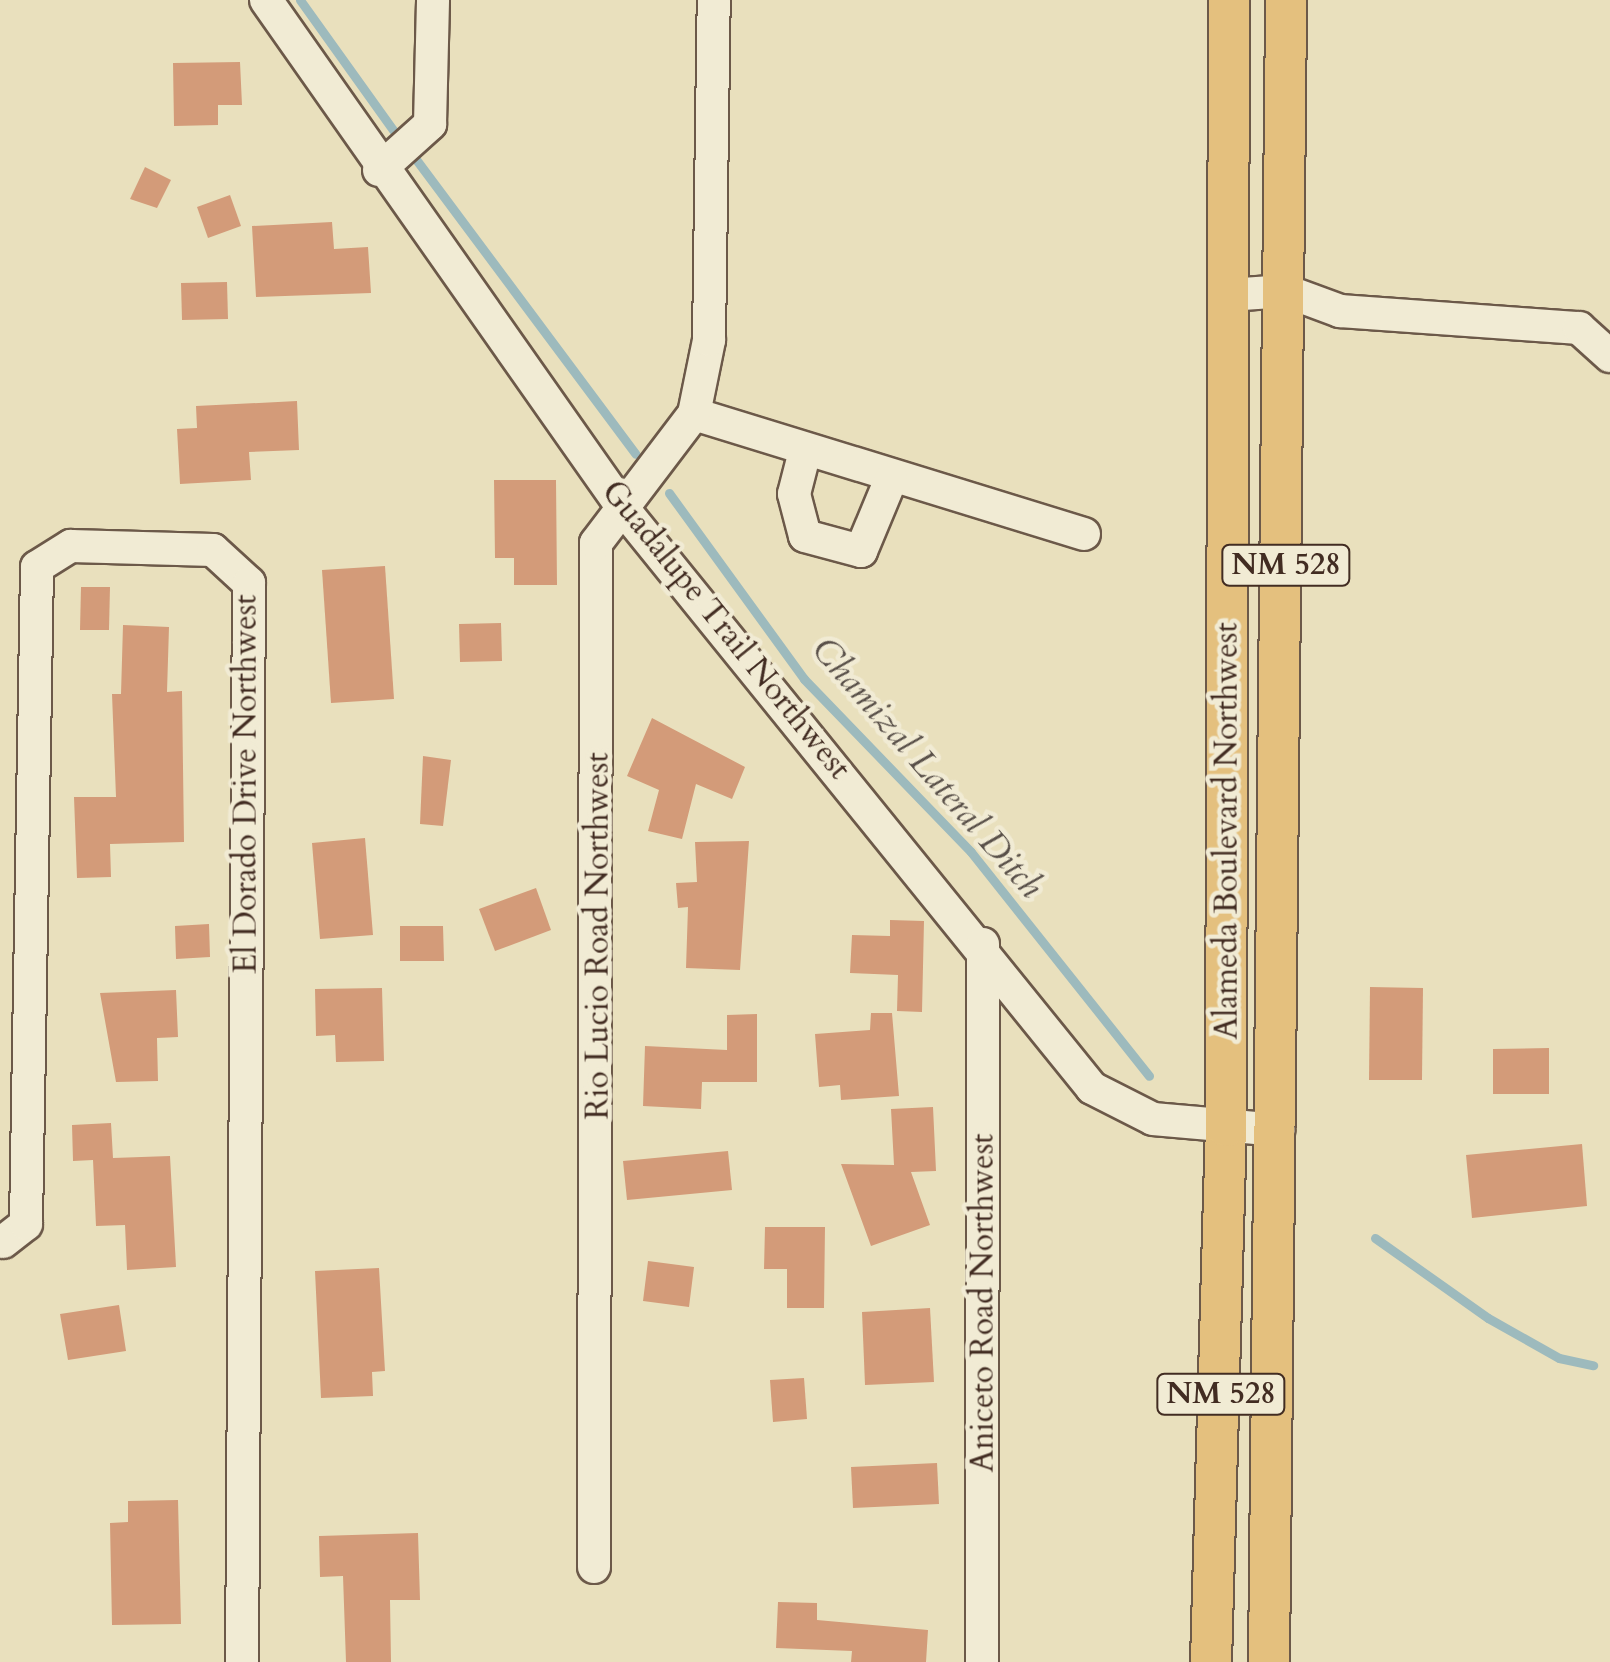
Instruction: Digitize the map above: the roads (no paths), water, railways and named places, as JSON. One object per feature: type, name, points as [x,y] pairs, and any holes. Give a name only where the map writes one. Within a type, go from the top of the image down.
[{"type":"main road","name":"Alameda Boulevard Northwest","points":[[1211,1662],[1226,1126],[1229,0]]},
{"type":"main road","name":"Alameda Boulevard Northwest","points":[[1269,1662],[1279,1130],[1286,0]]},
{"type":"street","name":"Guadalupe Trail Northwest","points":[[266,0],[379,170],[626,510],[983,944],[1092,1088],[1153,1119],[1279,1130]]},
{"type":"street","points":[[379,170],[430,124],[433,0]]},
{"type":"street","name":"Rio Lucio Road Northwest","points":[[594,1566],[596,543],[626,510],[694,414],[709,340],[714,0]]},
{"type":"street","points":[[1228,295],[1286,291],[1340,310],[1578,328],[1610,356]]},
{"type":"street","points":[[694,414],[804,454],[1084,534]]},
{"type":"street","points":[[804,454],[794,520],[824,541],[861,551],[891,479]]},
{"type":"street","name":"El Dorado Drive Northwest","points":[[3,1242],[26,1224],[37,567],[71,546],[212,550],[249,583],[242,1662]]},
{"type":"street","name":"Aniceto Road Northwest","points":[[982,1662],[983,944]]},
{"type":"waterway","name":"Chamizal Lateral Ditch","points":[[300,0],[393,130]]},
{"type":"waterway","name":"Chamizal Lateral Ditch","points":[[415,158],[636,454]]},
{"type":"waterway","name":"Chamizal Lateral Ditch","points":[[669,493],[804,679],[971,852],[1149,1076]]},
{"type":"waterway","name":"Chamizal Lateral Ditch","points":[[1375,1238],[1488,1318],[1559,1358],[1593,1365]]}]
